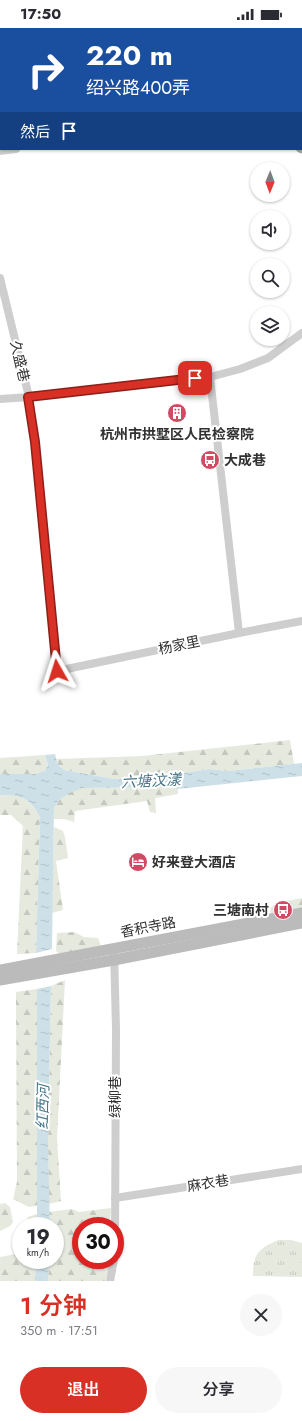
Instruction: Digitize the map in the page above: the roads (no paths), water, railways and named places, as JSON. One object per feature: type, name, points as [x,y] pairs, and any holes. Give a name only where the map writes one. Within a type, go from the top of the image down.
[{"type":"main road","name":"香积寺路","points":[[0,980],[281,916],[302,913]]},
{"type":"main road","name":"香积寺路","points":[[0,970],[114,954],[302,923]]},
{"type":"street","name":"久盛巷","points":[[0,278],[28,397],[35,442],[57,671]]},
{"type":"street","points":[[0,399],[210,377],[240,369],[268,358],[302,333]]},
{"type":"street","points":[[210,377],[239,633]]},
{"type":"street","name":"杨家里","points":[[57,671],[302,621]]},
{"type":"street","name":"绿柳巷","points":[[114,954],[116,1029],[115,1217]]},
{"type":"street","name":"麻衣巷","points":[[115,1198],[302,1169]]},
{"type":"street","points":[[110,1281],[112,1269]]},
{"type":"water","name":"六塘汶漾","points":[[55,754],[58,765],[64,770],[115,779],[159,777],[209,769],[228,771],[302,763],[302,776],[178,789],[164,787],[83,788],[69,793],[59,800],[54,808],[52,949],[36,953],[40,817],[32,806],[24,799],[14,796],[0,795],[0,774],[35,774],[45,771],[48,765],[45,755]]},
{"type":"water","name":"红西河","points":[[51,986],[48,1142],[50,1217],[37,1217],[37,989]]},
{"type":"water","points":[[36,1269],[49,1269],[48,1281],[35,1281]]},
{"type":"place","name":"杭州市拱墅区人民检察院","points":[[177,413]]},
{"type":"place","name":"大成巷","points":[[210,460]]},
{"type":"place","name":"好来登大酒店","points":[[138,862]]},
{"type":"place","name":"三塘南村","points":[[283,910]]}]
